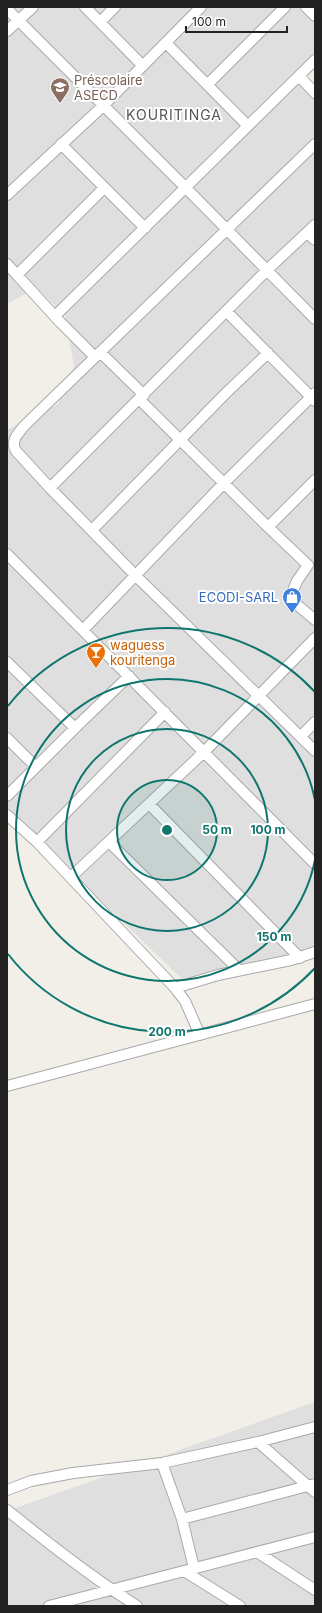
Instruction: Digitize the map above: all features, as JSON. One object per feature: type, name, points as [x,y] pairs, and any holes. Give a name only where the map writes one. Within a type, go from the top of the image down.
[{"type":"street","points":[[7,31],[32,7]]},
{"type":"street","points":[[85,7],[143,66]]},
{"type":"street","points":[[100,22],[115,7]]},
{"type":"street","points":[[7,195],[60,144],[103,106],[201,7]]},
{"type":"street","points":[[208,84],[285,7]]},
{"type":"street","points":[[306,7],[315,16]]},
{"type":"street","points":[[7,9],[315,319]]},
{"type":"street","points":[[166,43],[248,126]]},
{"type":"street","points":[[55,316],[315,60]]},
{"type":"street","points":[[299,76],[315,93]]},
{"type":"street","points":[[60,144],[145,228]]},
{"type":"street","points":[[315,144],[228,230],[24,426],[14,439],[10,449],[136,576],[260,695],[315,751]]},
{"type":"street","points":[[17,275],[104,188]]},
{"type":"street","points":[[50,488],[227,312],[267,270],[311,236],[315,225]]},
{"type":"street","points":[[7,264],[55,316],[98,354],[142,397],[181,440],[268,527],[312,561],[297,581],[292,594],[296,603],[315,620]]},
{"type":"street","points":[[83,630],[224,484],[314,397],[227,312]]},
{"type":"street","points":[[92,530],[225,394],[268,353]]},
{"type":"street","points":[[268,527],[315,480]]},
{"type":"street","points":[[7,554],[315,864]]},
{"type":"street","points":[[71,877],[110,842],[204,752],[315,638]]},
{"type":"street","points":[[7,662],[75,728]]},
{"type":"street","points":[[7,796],[129,676]]},
{"type":"street","points":[[37,842],[165,712]]},
{"type":"street","points":[[301,736],[315,722]]},
{"type":"street","points":[[7,738],[36,767]]},
{"type":"street","points":[[149,804],[300,958]]},
{"type":"street","points":[[7,815],[37,842],[176,988],[185,1001],[200,1035]]},
{"type":"street","points":[[110,842],[239,970]]},
{"type":"street","points":[[176,988],[239,970],[300,958],[315,952]]},
{"type":"street","points":[[7,1086],[315,1004]]},
{"type":"street","points":[[7,1490],[31,1481],[73,1473],[162,1464],[315,1427]]},
{"type":"street","points":[[258,1442],[313,1487]]},
{"type":"street","points":[[162,1464],[182,1519],[189,1570],[240,1606]]},
{"type":"street","points":[[182,1519],[313,1487]]},
{"type":"street","points":[[7,1510],[49,1545],[113,1591],[137,1606]]},
{"type":"street","points":[[50,1606],[113,1591],[315,1537]]},
{"type":"street","points":[[257,1552],[315,1590]]},
{"type":"shaded area","points":[[7,7],[315,7],[315,66],[306,75],[315,84],[315,949],[299,957],[184,981],[76,877],[7,814],[7,430],[58,404],[74,366],[65,316],[37,288],[7,304]]},
{"type":"shaded area","points":[[315,1402],[315,1606],[7,1606],[7,1511]]},
{"type":"place","name":"Préscolaire ASECD","points":[[60,104]]},
{"type":"place","name":"ECODI-SARL","points":[[292,614]]},
{"type":"place","name":"waguess kouritenga","points":[[96,669]]},
{"type":"district","name":"KOURITINGA","points":[[174,114]]}]
